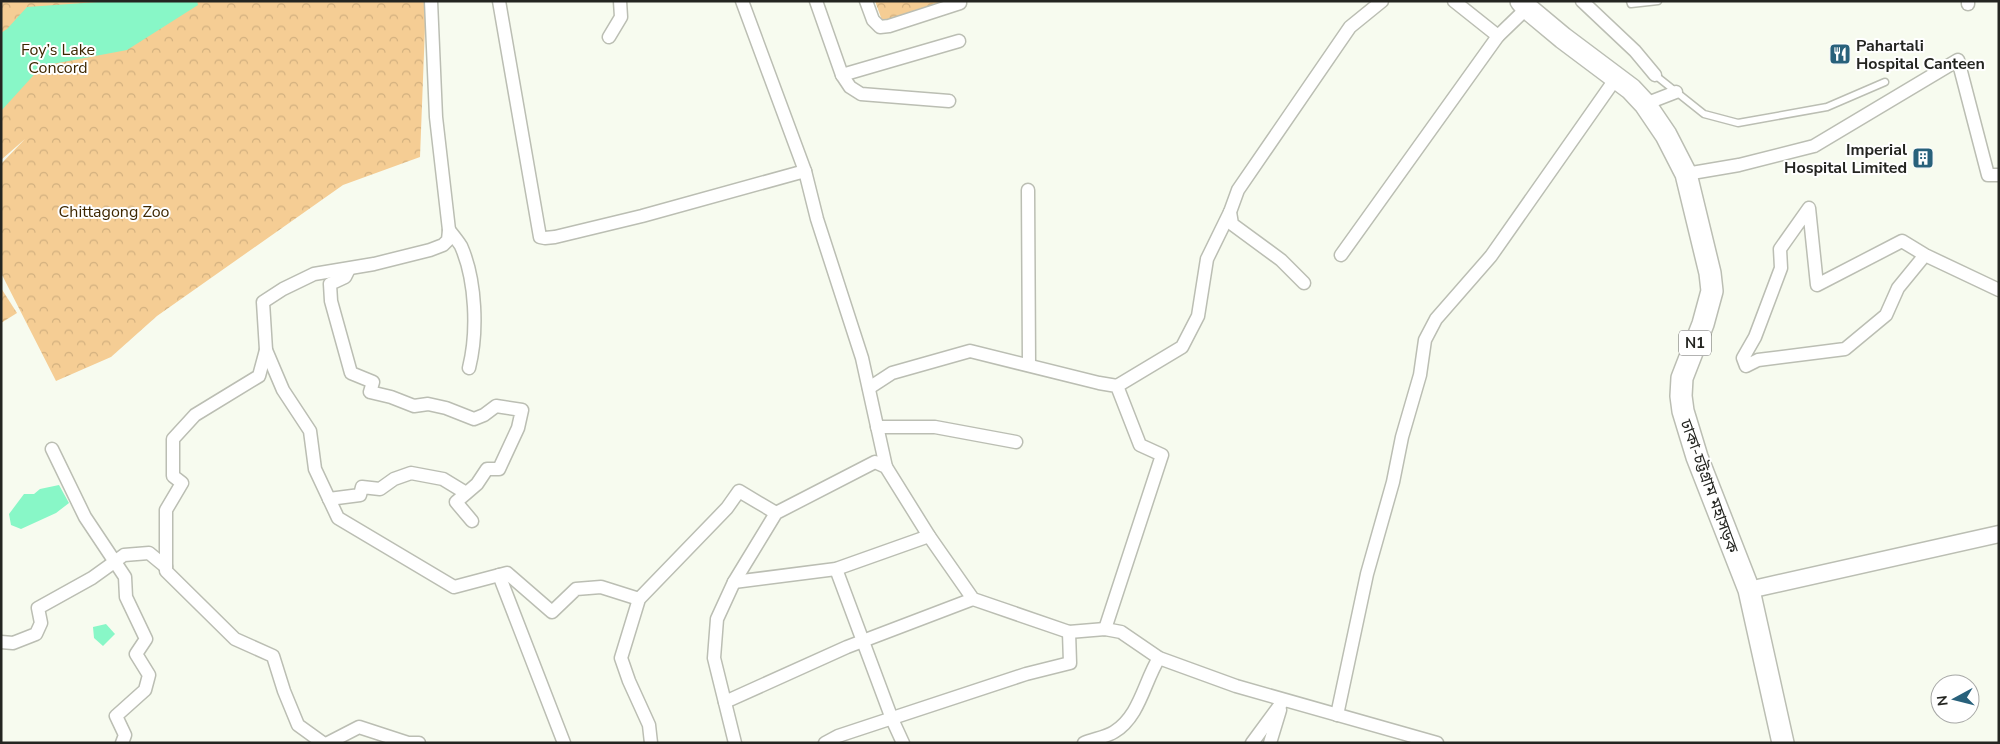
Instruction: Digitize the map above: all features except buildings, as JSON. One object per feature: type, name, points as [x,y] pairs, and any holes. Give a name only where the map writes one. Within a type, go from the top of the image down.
[{"type":"highway","name":"ঢাকা-চট্টগ্রাম মহাসড়ক","points":[[1524,5],[1563,38],[1631,89],[1645,104],[1666,135],[1686,174],[1710,272],[1712,291],[1703,324],[1682,378],[1682,411],[1697,457],[1749,590],[1784,743]]},
{"type":"street","points":[[323,743],[298,725],[284,692],[273,656],[235,639],[166,571],[166,510],[182,483],[173,476],[173,440],[195,415],[260,376],[266,350],[263,302],[283,289],[314,274],[430,250],[443,245],[448,240],[449,230],[436,117],[431,1]]},
{"type":"street","points":[[499,1],[540,237],[555,237],[613,223],[805,171]]},
{"type":"street","points":[[609,37],[621,17],[620,1]]},
{"type":"street","points":[[742,1],[805,171],[817,219],[862,358],[886,467],[973,599],[1069,632],[1105,629],[1121,632],[1159,658],[1283,700],[1437,743]]},
{"type":"street","points":[[816,1],[842,75],[850,88],[861,94],[949,101]]},
{"type":"street","points":[[866,1],[873,20],[880,27],[889,26],[960,3]]},
{"type":"street","points":[[869,388],[892,373],[970,351],[1117,386],[1182,347],[1198,316],[1208,258],[1230,212],[1238,190],[1350,27],[1382,1]]},
{"type":"street","points":[[1454,1],[1498,36]]},
{"type":"street","points":[[1582,1],[1635,52],[1655,75]]},
{"type":"street","points":[[1341,255],[1498,36],[1524,5]]},
{"type":"street","points":[[842,75],[960,41]]},
{"type":"street","points":[[1686,174],[1739,165],[1814,146],[1958,60],[1988,176],[1999,175]]},
{"type":"street","points":[[1337,715],[1367,574],[1420,375],[1426,340],[1436,318],[1491,256],[1616,78]]},
{"type":"street","points":[[1645,104],[1676,92]]},
{"type":"street","points":[[1028,190],[1029,364]]},
{"type":"street","points":[[1925,256],[1898,288],[1886,315],[1845,349],[1758,360],[1746,366],[1743,358],[1755,336],[1781,268],[1780,250],[1809,208],[1817,285],[1902,241],[1925,256],[1999,290]]},
{"type":"street","points":[[1230,212],[1232,224],[1281,260],[1304,283]]},
{"type":"street","points":[[449,230],[460,245],[470,280],[474,332],[469,368]]},
{"type":"street","points":[[349,268],[345,277],[330,284],[331,302],[351,373],[373,382],[370,392],[391,397],[414,406],[428,404],[446,408],[474,419],[484,415],[496,406],[522,410],[518,428],[499,469],[487,469],[477,484],[456,502],[472,521]]},
{"type":"street","points":[[266,350],[283,390],[310,431],[315,470],[338,518],[454,587],[507,573],[552,612],[576,590],[601,587],[639,599]]},
{"type":"street","points":[[1105,629],[1162,455],[1140,444],[1117,386]]},
{"type":"street","points":[[877,427],[935,428],[1016,442]]},
{"type":"street","points":[[52,449],[85,517],[113,562],[125,577],[126,596],[146,639],[136,654],[149,675],[145,690],[116,716],[125,735],[122,743]]},
{"type":"street","points":[[735,743],[714,658],[717,619],[734,582],[776,513],[875,462],[886,467]]},
{"type":"street","points":[[329,499],[360,495],[362,488],[380,489],[394,479],[411,473],[442,479],[466,494]]},
{"type":"street","points":[[651,743],[649,725],[621,658],[639,599],[727,508],[739,491],[776,513]]},
{"type":"street","points":[[1749,590],[1999,534]]},
{"type":"street","points":[[734,582],[836,568],[930,536]]},
{"type":"street","points":[[1,642],[13,643],[36,634],[41,623],[38,608],[92,578],[124,555],[150,553],[166,567]]},
{"type":"street","points":[[836,568],[892,719],[903,743]]},
{"type":"street","points":[[499,575],[564,743]]},
{"type":"street","points":[[725,702],[863,641],[973,599]]},
{"type":"street","points":[[825,743],[838,736],[1026,674],[1070,663],[1069,632]]},
{"type":"street","points":[[1084,743],[1114,732],[1130,716],[1140,700],[1151,671],[1159,658]]},
{"type":"street","points":[[1252,743],[1283,700]]},
{"type":"street","points":[[1270,743],[1283,700]]},
{"type":"street","points":[[328,743],[359,726],[408,742],[419,743]]},
{"type":"lane","points":[[1630,1],[1631,4],[1658,1]]},
{"type":"lane","points":[[1655,75],[1704,114],[1738,123],[1827,106],[1885,82]]},
{"type":"green space","name":"Chittagong Zoo","points":[[1,1],[426,1],[420,157],[343,185],[157,316],[111,357],[56,381],[1,273],[1,164],[25,139],[1,160]]},
{"type":"green space","points":[[875,1],[943,1],[883,23]]},
{"type":"green space","points":[[1,288],[17,313],[1,323]]},
{"type":"shaded area","points":[[112,1],[197,1],[198,5],[127,50],[42,66],[1,111],[1,33],[27,7]]},
{"type":"shaded area","points":[[59,485],[69,503],[56,513],[21,529],[11,525],[9,514],[24,494],[34,494],[40,489]]},
{"type":"shaded area","points":[[106,624],[115,634],[103,646],[94,638],[93,627]]},
{"type":"place","name":"Pahartali Hospital Canteen","points":[[1840,54]]},
{"type":"place","name":"Imperial Hospital Limited","points":[[1923,158]]},
{"type":"park label","name":"Foy’s Lake Concord","points":[[58,58]]}]
